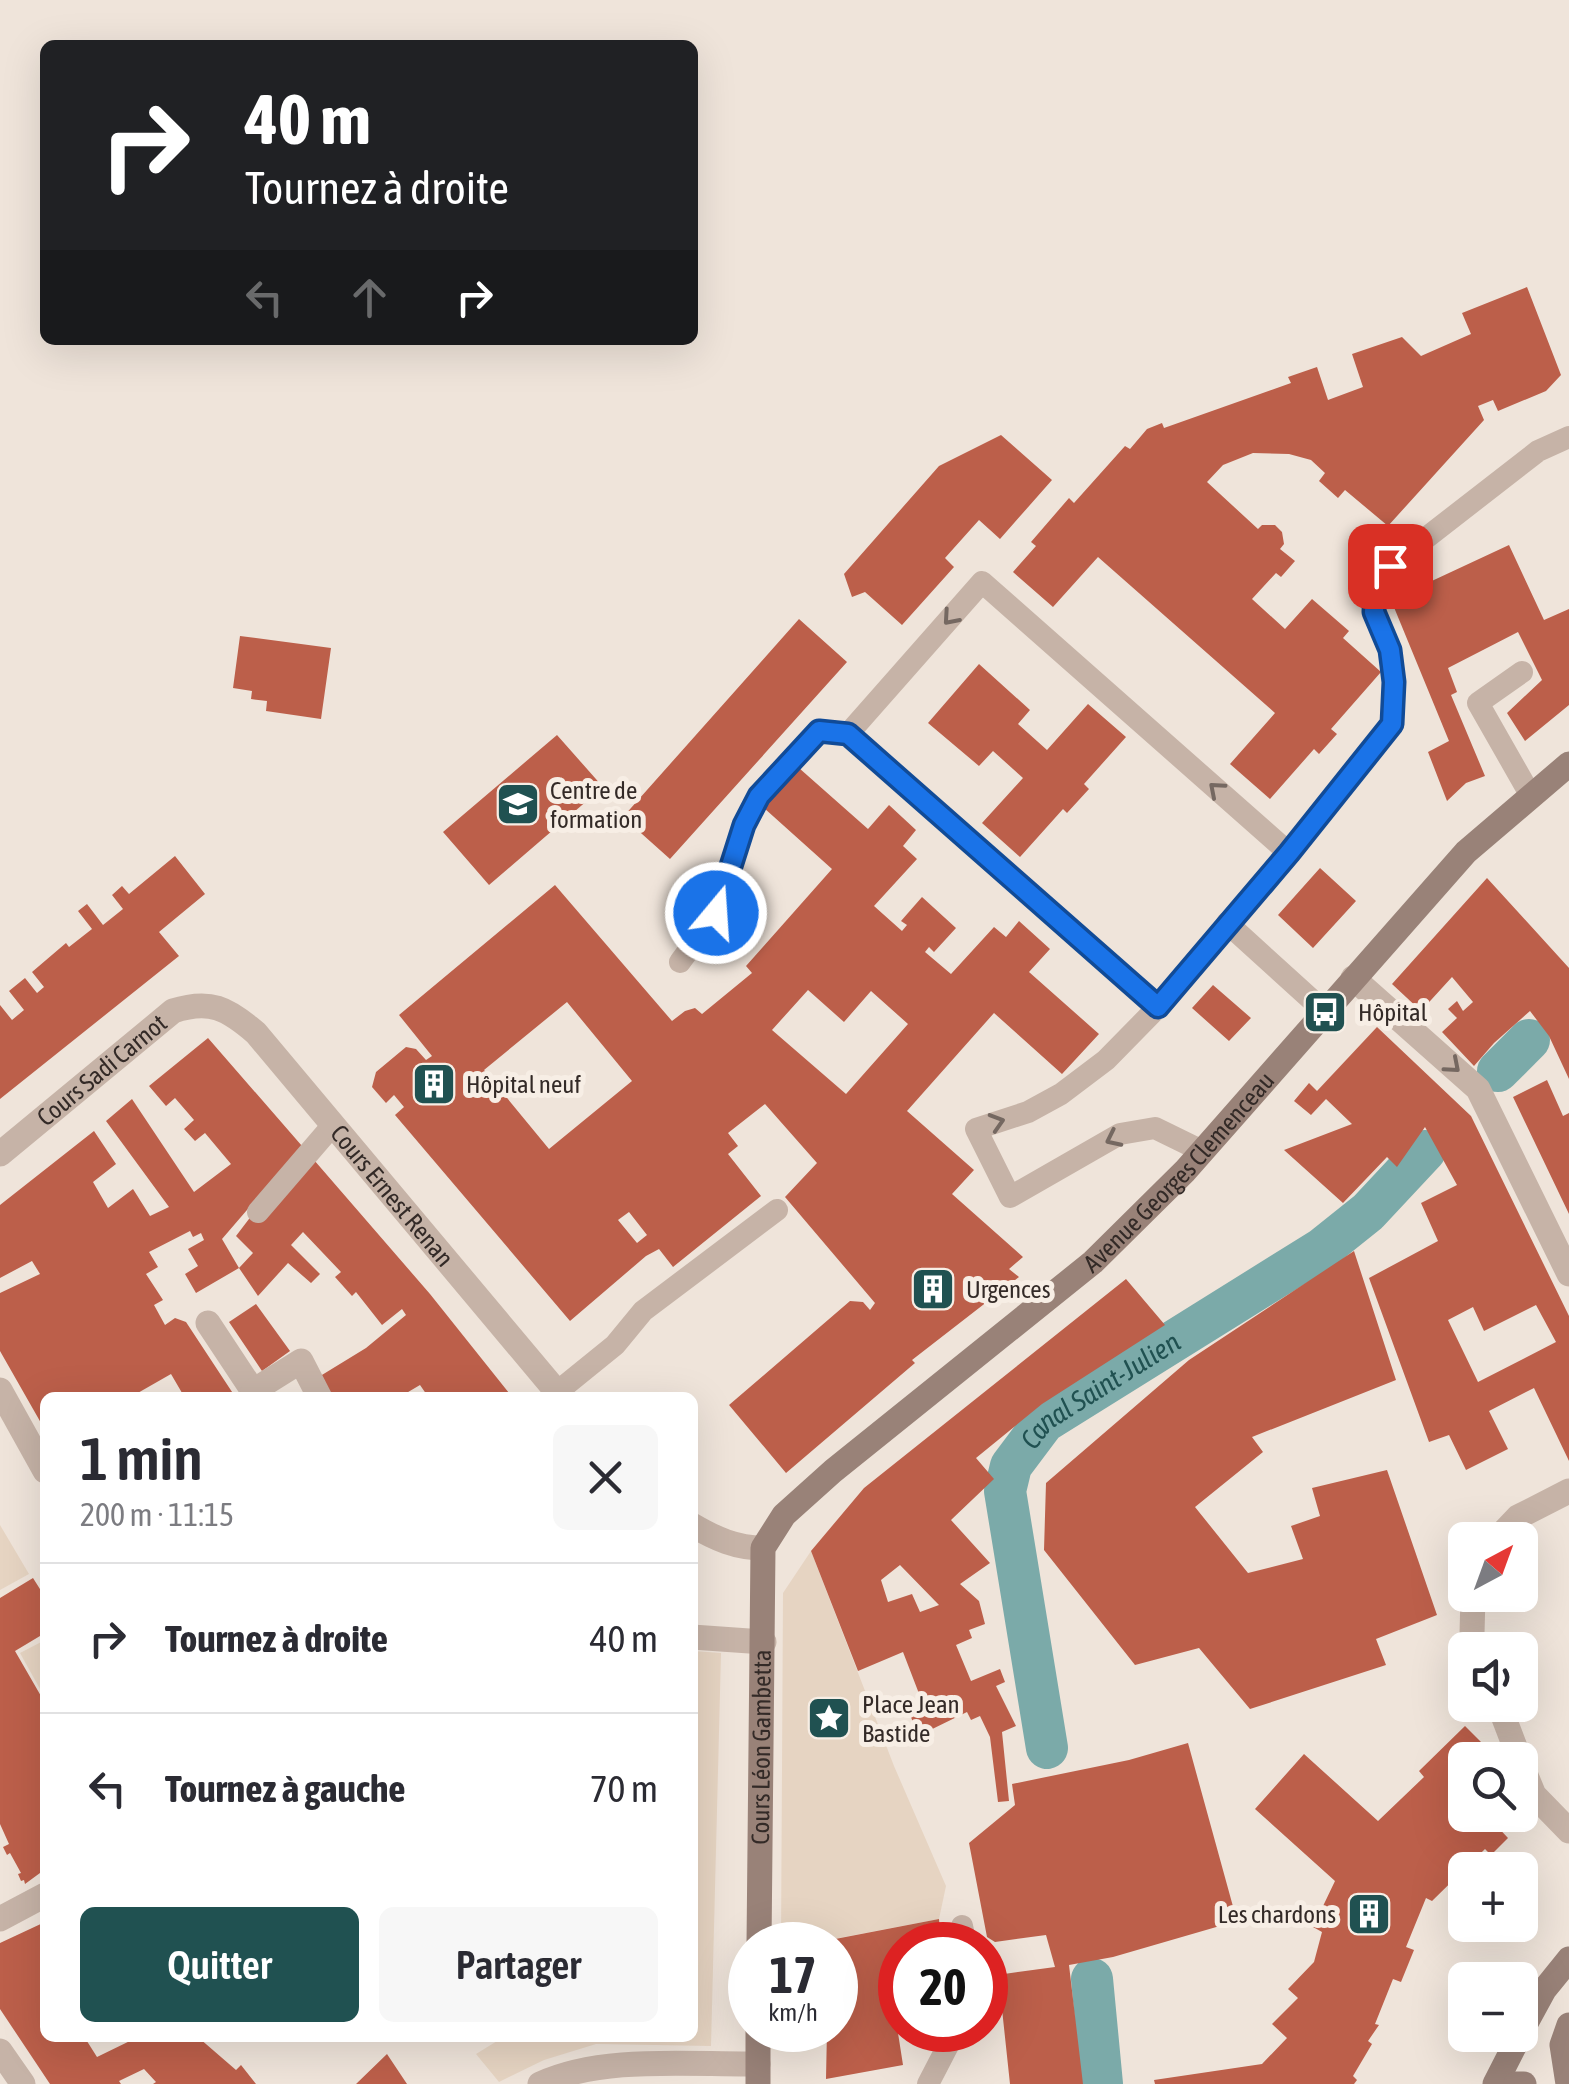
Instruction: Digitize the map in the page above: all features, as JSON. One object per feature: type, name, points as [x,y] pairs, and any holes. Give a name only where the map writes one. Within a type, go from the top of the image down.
[{"type":"main road","name":"Avenue Georges Clemenceau","points":[[763,1548],[773,1529],[796,1504],[1093,1262],[1202,1151],[1466,852],[1569,764]]},
{"type":"main road","name":"Cours Léon Gambetta","points":[[759,1922],[763,1548]]},
{"type":"main road","points":[[1538,2001],[1569,1959]]},
{"type":"main road","points":[[1568,2084],[1562,2045],[1569,2025]]},
{"type":"main road","points":[[1495,2084],[1511,2052]]},
{"type":"main road","points":[[1516,2084],[1524,2084]]},
{"type":"street","points":[[1353,978],[1478,1089],[1569,1274]]},
{"type":"street","name":"Cours Sadi Carnot","points":[[0,1154],[173,1012],[194,1004],[212,1006]]},
{"type":"street","name":"Cours Ernest Renan","points":[[212,1006],[236,1016],[256,1033],[557,1392]]},
{"type":"street","points":[[208,1324],[252,1392]]},
{"type":"street","points":[[256,1392],[301,1361],[317,1392]]},
{"type":"street","points":[[0,1390],[40,1462]]},
{"type":"street","points":[[1513,1522],[1569,1491]]},
{"type":"street","points":[[698,1529],[742,1548],[763,1548]]},
{"type":"street","points":[[700,1638],[764,1642]]},
{"type":"street","points":[[1538,1799],[1569,1831]]},
{"type":"street","points":[[2,1913],[40,1897]]},
{"type":"street","points":[[0,2050],[24,2084]]},
{"type":"street","points":[[540,2084],[588,2070],[662,2063],[758,2074]]},
{"type":"lane","points":[[1202,1151],[1155,1128],[1120,1134],[1010,1197],[976,1128],[1028,1112],[1061,1094],[1106,1060],[1158,1007],[1392,724],[1394,682],[1390,650],[1374,612],[1375,588],[1390,566],[1538,451],[1569,437]]},
{"type":"lane","points":[[848,734],[982,582],[1289,853]]},
{"type":"lane","points":[[1522,672],[1478,704],[1531,796]]},
{"type":"lane","points":[[680,962],[716,913],[744,825],[759,796],[819,731],[848,734],[1158,1007]]},
{"type":"lane","points":[[1227,924],[1325,1012]]},
{"type":"lane","points":[[258,1212],[332,1126]]},
{"type":"lane","points":[[563,1392],[615,1345],[643,1311],[778,1210]]},
{"type":"lane","points":[[928,2084],[945,2052]]},
{"type":"shaded area","points":[[0,1525],[29,1574],[0,1590]]},
{"type":"shaded area","name":"Place Jean Bastide","points":[[811,1551],[894,1766],[946,1886],[939,1919],[878,1922],[878,1931],[858,1934],[858,1922],[781,1922],[783,1593]]},
{"type":"shaded area","points":[[40,1643],[40,1689],[20,1653]]},
{"type":"shaded area","points":[[698,1651],[721,1653],[711,2046],[596,2044],[544,2060],[499,2082],[476,2054],[496,2042],[698,2042]]},
{"type":"building","points":[[1527,287],[1561,375],[1546,391],[1498,411],[1493,400],[1478,406],[1484,420],[1388,526],[1345,490],[1338,498],[1319,481],[1325,473],[1311,460],[1289,454],[1253,453],[1223,465],[1207,482],[1258,529],[1275,525],[1282,532],[1284,544],[1280,549],[1295,561],[1281,577],[1276,573],[1252,599],[1285,629],[1312,599],[1349,631],[1343,638],[1381,672],[1331,729],[1337,734],[1319,754],[1314,749],[1270,799],[1230,764],[1275,713],[1098,557],[1053,607],[1013,572],[1036,546],[1031,542],[1069,498],[1074,503],[1125,446],[1130,449],[1147,429],[1162,423],[1164,428],[1291,383],[1288,377],[1317,367],[1328,400],[1363,387],[1352,354],[1402,337],[1421,356],[1471,334],[1462,313]]},
{"type":"building","points":[[1001,435],[1052,480],[1000,539],[979,520],[945,558],[954,567],[902,625],[865,592],[852,597],[844,574],[939,466]]},
{"type":"building","points":[[1509,545],[1544,620],[1569,609],[1569,705],[1525,741],[1507,713],[1542,680],[1518,632],[1448,668],[1457,692],[1451,695],[1485,776],[1466,783],[1447,801],[1428,752],[1449,741],[1391,600]]},
{"type":"building","points":[[799,619],[847,662],[670,859],[623,817]]},
{"type":"building","points":[[240,636],[331,648],[321,719],[266,711],[267,701],[251,699],[252,691],[233,688]]},
{"type":"building","points":[[979,664],[1030,710],[1018,724],[1047,750],[1088,704],[1126,737],[1084,784],[1089,789],[1067,813],[1063,809],[1020,857],[982,823],[1023,778],[993,751],[979,766],[928,723]]},
{"type":"building","points":[[557,735],[603,787],[489,885],[443,832]]},
{"type":"building","points":[[799,768],[868,829],[889,805],[916,830],[903,846],[917,859],[874,906],[902,931],[907,925],[901,921],[922,897],[956,928],[934,952],[929,947],[925,952],[951,974],[994,927],[1006,937],[1019,921],[1050,949],[1029,972],[1099,1034],[1062,1074],[994,1013],[907,1111],[974,1170],[952,1194],[1023,1257],[1009,1269],[1019,1277],[912,1360],[915,1363],[786,1473],[729,1405],[850,1301],[863,1302],[870,1310],[875,1303],[785,1197],[817,1163],[765,1104],[728,1133],[738,1146],[728,1154],[761,1196],[673,1267],[659,1249],[646,1256],[570,1321],[395,1115],[404,1107],[394,1095],[386,1103],[372,1087],[376,1072],[406,1047],[416,1049],[426,1060],[432,1056],[399,1015],[555,885],[672,1021],[695,1008],[702,1014],[752,973],[746,966],[832,869],[764,808]],"holes":[[[808,990],[844,1022],[871,991],[908,1024],[846,1094],[772,1030]],[[567,1002],[632,1081],[549,1149],[484,1070]],[[629,1212],[647,1235],[637,1243],[618,1220]]]},
{"type":"building","points":[[175,856],[205,894],[159,932],[179,956],[0,1099],[0,1005],[12,1020],[24,1010],[9,991],[25,978],[37,993],[44,987],[32,972],[66,943],[69,947],[92,929],[78,911],[87,904],[103,925],[123,909],[112,895],[122,886],[129,894]]},
{"type":"building","points":[[1320,868],[1356,901],[1313,948],[1278,915]]},
{"type":"building","points":[[1487,878],[1569,968],[1569,1079],[1549,1036],[1530,1011],[1474,1066],[1442,1032],[1457,1018],[1448,1009],[1457,1001],[1463,1011],[1473,1002],[1452,977],[1421,1011],[1392,984]]},
{"type":"building","points":[[1213,985],[1251,1018],[1229,1041],[1192,1008]]},
{"type":"building","points":[[1377,1027],[1471,1116],[1569,1316],[1569,1461],[1534,1388],[1489,1411],[1508,1449],[1466,1470],[1449,1435],[1429,1442],[1369,1278],[1438,1241],[1421,1203],[1457,1185],[1425,1127],[1397,1167],[1387,1157],[1343,1203],[1284,1150],[1352,1124],[1326,1099],[1311,1115],[1294,1101],[1309,1083],[1317,1091]],"holes":[[[1536,1305],[1556,1342],[1478,1382],[1448,1320],[1473,1307],[1484,1331]]]},
{"type":"building","points":[[208,1038],[302,1146],[222,1239],[239,1268],[196,1293],[185,1274],[198,1266],[188,1249],[204,1240],[201,1233],[193,1237],[190,1231],[149,1252],[158,1267],[146,1274],[163,1300],[154,1305],[165,1325],[175,1318],[186,1322],[232,1392],[182,1392],[171,1374],[140,1392],[40,1392],[40,1421],[0,1351],[0,1293],[40,1274],[32,1261],[0,1278],[0,1205],[94,1131],[116,1164],[93,1182],[108,1208],[133,1189],[150,1216],[169,1207],[106,1121],[132,1099],[194,1192],[231,1164],[205,1133],[195,1141],[184,1129],[194,1120],[175,1098],[166,1106],[149,1086]]},
{"type":"building","points":[[1547,1080],[1563,1116],[1569,1113],[1569,1214],[1513,1097]]},
{"type":"building","points":[[314,1160],[508,1392],[425,1392],[420,1385],[408,1392],[325,1392],[317,1378],[366,1348],[406,1315],[402,1309],[382,1325],[356,1292],[352,1296],[335,1277],[341,1272],[303,1232],[291,1245],[320,1274],[311,1283],[288,1263],[258,1296],[239,1268],[253,1253],[236,1236],[252,1215]]},
{"type":"building","points":[[1354,1251],[1396,1380],[1252,1437],[1263,1452],[1195,1507],[1248,1573],[1303,1559],[1291,1526],[1320,1516],[1312,1488],[1387,1470],[1437,1615],[1376,1639],[1386,1665],[1250,1709],[1199,1648],[1135,1665],[1044,1550],[1046,1483],[1189,1360]]},
{"type":"building","points":[[1126,1279],[1165,1325],[1042,1404],[976,1458],[994,1479],[951,1520],[990,1563],[960,1584],[979,1601],[985,1624],[969,1630],[972,1638],[956,1645],[971,1681],[1000,1669],[1005,1682],[996,1686],[1016,1726],[1002,1732],[1009,1801],[998,1802],[990,1737],[980,1716],[971,1720],[967,1712],[918,1736],[908,1709],[923,1704],[903,1652],[858,1671],[811,1551],[864,1488]],"holes":[[[900,1565],[939,1605],[920,1612],[912,1594],[888,1602],[881,1580]]]},
{"type":"building","points":[[256,1304],[290,1351],[262,1371],[229,1322]]},
{"type":"building","points":[[33,1578],[40,1589],[40,1636],[15,1651],[40,1694],[40,1873],[25,1884],[3,1847],[9,1844],[0,1824],[0,1598]]},
{"type":"building","name":"Les chardons","points":[[1465,1726],[1481,1742],[1449,1742]]},
{"type":"building","points":[[1188,1743],[1237,1921],[1113,1957],[1069,1965],[1083,2084],[1010,2084],[1008,1973],[1055,1967],[1046,1935],[1008,1940],[1008,1922],[984,1922],[969,1843],[1015,1805],[1012,1784],[1129,1760]]},
{"type":"building","name":"Les chardons","points":[[1448,1743],[1448,1832],[1502,1832],[1508,1838],[1494,1852],[1448,1852],[1448,1885],[1432,1901],[1426,1898],[1406,1947],[1414,1950],[1401,1982],[1393,1979],[1375,2024],[1379,2025],[1368,2041],[1372,2044],[1353,2076],[1357,2080],[1354,2084],[1155,2084],[1154,2080],[1262,2064],[1287,2038],[1272,2024],[1298,1998],[1288,1989],[1314,1962],[1322,1932],[1313,1927],[1335,1881],[1255,1809],[1304,1754],[1378,1821],[1424,1777],[1419,1771]]},
{"type":"building","points":[[40,1924],[40,2042],[88,2042],[97,2057],[128,2042],[204,2042],[236,2070],[241,2065],[256,2084],[153,2084],[156,2082],[144,2069],[119,2081],[121,2084],[50,2084],[0,2009],[0,1943]]},
{"type":"building","points":[[878,1931],[878,2052],[901,2052],[903,2065],[826,2079],[827,2052],[858,2052],[858,1935]]},
{"type":"building","points":[[387,2054],[407,2084],[356,2084]]},
{"type":"waterway","name":"Canal Saint-Julien","points":[[1498,1071],[1529,1040]]},
{"type":"waterway","name":"Canal Saint-Julien","points":[[1047,1748],[1005,1491],[1011,1466],[1044,1422],[1323,1248],[1368,1212],[1425,1151]]},
{"type":"waterway","name":"Canal Saint-Julien","points":[[1092,1979],[1102,2084]]},
{"type":"place","name":"Centre de formation","points":[[518,804]]},
{"type":"place","name":"Hôpital","points":[[1325,1012]]},
{"type":"place","name":"Hôpital neuf","points":[[434,1084]]},
{"type":"place","name":"Urgences","points":[[933,1289]]},
{"type":"place","name":"Place Jean Bastide","points":[[829,1718]]},
{"type":"place","name":"Les chardons","points":[[1369,1914]]},
{"type":"route","points":[[716,913],[744,825],[759,796],[819,731],[848,734],[1158,1007],[1392,724],[1394,682],[1390,650],[1374,612],[1375,588],[1390,566]]}]
